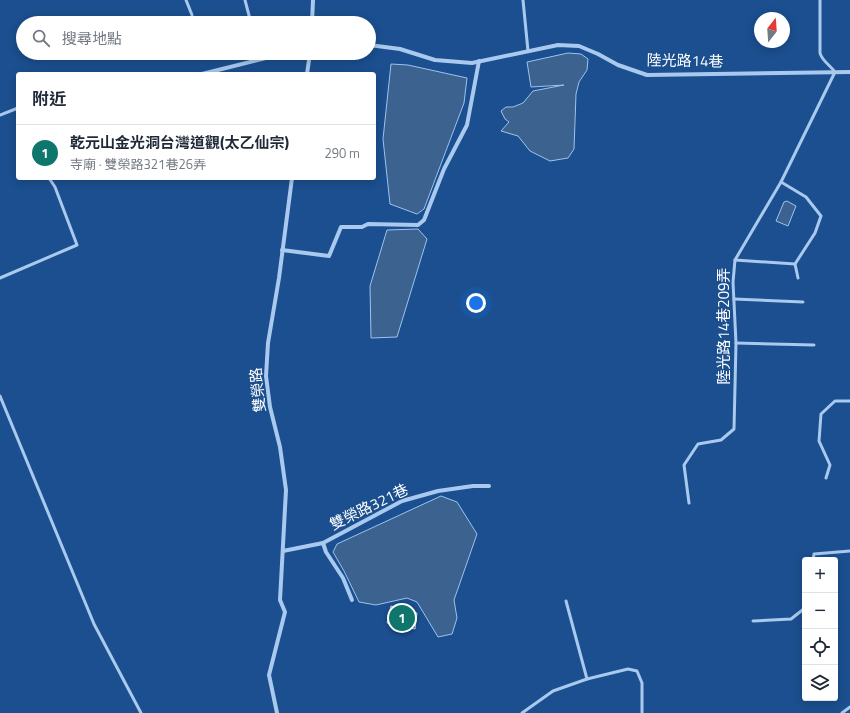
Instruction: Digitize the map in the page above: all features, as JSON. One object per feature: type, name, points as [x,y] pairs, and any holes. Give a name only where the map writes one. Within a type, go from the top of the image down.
[{"type":"street","points":[[312,16],[313,0]]},
{"type":"street","name":"陸光路14巷","points":[[376,47],[400,49],[436,60],[472,63],[558,45],[579,46],[598,54],[618,66],[647,75],[850,72]]},
{"type":"street","points":[[210,72],[256,60]]},
{"type":"street","points":[[307,72],[309,60]]},
{"type":"street","points":[[282,250],[329,256],[341,227],[362,227],[368,224],[418,225],[424,220],[444,169],[467,126],[478,61]]},
{"type":"street","name":"雙榮路","points":[[277,713],[269,675],[285,612],[280,600],[286,490],[280,447],[270,407],[266,376],[268,343],[280,278],[282,250],[292,180]]},
{"type":"street","name":"雙榮路321巷","points":[[283,551],[323,543],[402,501],[438,491],[473,486],[489,486]]},
{"type":"street","points":[[323,543],[326,552],[343,578],[352,600]]},
{"type":"lane","points":[[186,0],[192,14]]},
{"type":"lane","points":[[244,0],[249,16]]},
{"type":"lane","points":[[523,0],[528,51]]},
{"type":"lane","points":[[820,0],[820,53],[822,59],[835,72]]},
{"type":"lane","name":"陸光路14巷209弄","points":[[689,504],[684,465],[698,444],[721,440],[734,429],[736,343],[733,282],[735,260],[781,182],[835,72]]},
{"type":"lane","points":[[0,114],[16,109]]},
{"type":"lane","points":[[0,278],[77,245],[55,187],[50,180]]},
{"type":"lane","points":[[781,182],[806,197],[821,216],[815,233],[795,264],[798,278]]},
{"type":"lane","points":[[735,260],[795,264]]},
{"type":"lane","points":[[734,299],[803,302]]},
{"type":"lane","points":[[736,343],[814,344]]},
{"type":"lane","points":[[0,396],[94,624],[141,713]]},
{"type":"lane","points":[[826,478],[830,465],[819,441],[821,414],[836,401],[850,402]]},
{"type":"lane","points":[[814,557],[814,554],[850,550]]},
{"type":"lane","points":[[566,602],[587,679]]},
{"type":"lane","points":[[754,622],[791,619],[802,610]]},
{"type":"lane","points":[[522,713],[553,691],[587,679],[628,669],[637,671],[642,684],[642,713]]},
{"type":"lane","points":[[842,713],[850,707]]},
{"type":"water","points":[[568,53],[581,54],[588,59],[587,70],[579,82],[576,94],[574,149],[568,158],[550,161],[530,151],[518,136],[501,131],[509,122],[505,119],[501,111],[506,107],[513,107],[523,103],[533,91],[564,85],[531,87],[527,62]]},
{"type":"water","points":[[391,64],[408,65],[467,78],[464,103],[424,209],[417,214],[390,204],[383,139]]},
{"type":"water","points":[[787,201],[796,206],[788,226],[776,221],[784,202]]},
{"type":"water","points":[[418,229],[427,239],[397,337],[371,338],[370,286],[387,230]]},
{"type":"water","points":[[441,496],[457,502],[477,534],[454,600],[457,618],[452,634],[438,637],[417,602],[407,598],[376,605],[359,602],[333,552],[337,544]]},
{"type":"building","points":[[391,606],[417,613],[415,629],[387,623]]},
{"type":"place","name":"乾元山金光洞台灣道觀(太乙仙宗)","points":[[402,618]]}]
